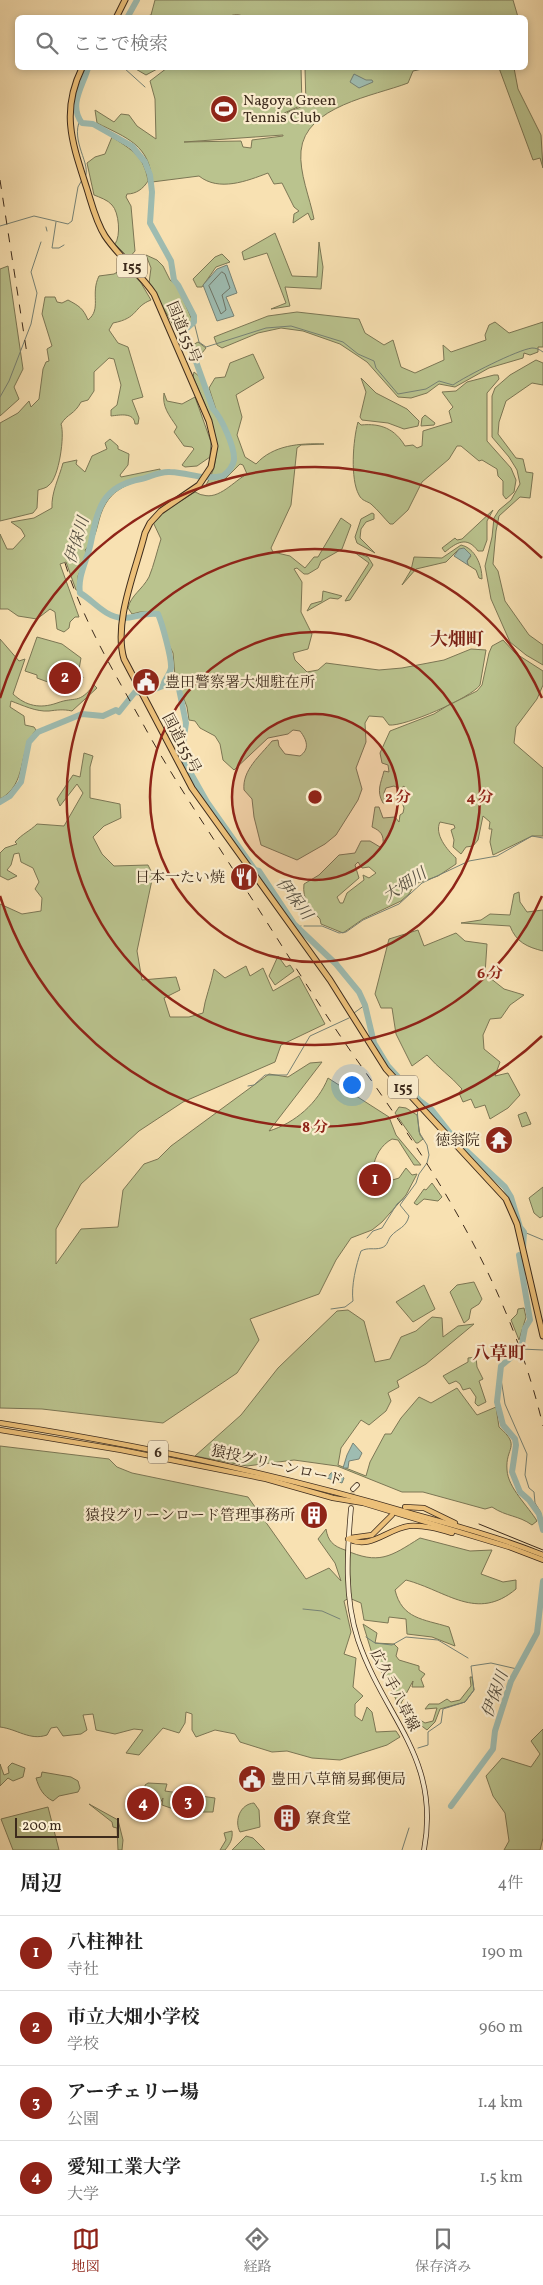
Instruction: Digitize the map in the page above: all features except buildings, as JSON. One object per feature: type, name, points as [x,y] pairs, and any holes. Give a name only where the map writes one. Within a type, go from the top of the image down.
[{"type":"highway","points":[[118,15],[125,0]]},
{"type":"highway","name":"国道155号","points":[[81,70],[74,86],[69,107],[70,132],[103,232],[144,279],[163,313],[214,436],[214,453],[210,467],[199,485],[161,511],[150,522],[145,533],[121,624],[121,650],[142,696],[192,788],[330,980],[386,1069],[506,1199],[517,1224],[543,1336]]},
{"type":"main road","name":"猿投グリーンロード","points":[[0,1423],[118,1444],[269,1475],[335,1491],[464,1529],[543,1555]]},
{"type":"main road","name":"猿投グリーンロード","points":[[0,1430],[130,1452],[266,1479],[320,1495],[363,1503],[489,1541],[510,1545],[543,1560]]},
{"type":"main road","points":[[353,1489],[357,1485]]},
{"type":"main road","points":[[405,1507],[424,1508],[464,1529]]},
{"type":"main road","name":"広久手八草線","points":[[351,1508],[347,1574],[349,1598],[358,1640],[380,1689],[413,1750],[425,1786],[428,1820],[424,1850]]},
{"type":"main road","points":[[348,1538],[372,1535],[392,1515]]},
{"type":"main road","points":[[348,1538],[356,1542],[375,1540],[403,1527],[419,1526],[489,1541]]},
{"type":"green space","points":[[155,0],[513,0],[517,15],[232,15],[151,15]]},
{"type":"green space","points":[[137,70],[155,70],[146,75]]},
{"type":"green space","points":[[164,70],[301,70],[302,105],[282,114],[282,117],[288,112],[306,105],[305,70],[418,70],[413,71],[408,83],[343,105],[315,123],[305,136],[301,151],[303,177],[314,219],[311,220],[308,213],[293,223],[294,214],[299,211],[294,207],[282,183],[274,184],[268,173],[242,182],[224,184],[207,181],[199,176],[152,182],[147,159],[142,151],[118,133],[97,123],[95,110],[114,122],[121,114],[129,115],[137,126],[156,139],[155,99],[150,81]],"holes":[[[283,135],[252,140],[251,148],[243,147],[241,141],[184,142]]]},
{"type":"green space","points":[[500,70],[514,70],[518,89],[541,135],[543,168],[540,158],[533,160]]},
{"type":"green space","points":[[112,137],[136,154],[144,165],[148,181],[139,190],[127,194],[126,197],[131,206],[135,251],[129,258],[115,244],[119,230],[118,218],[110,203],[94,195],[87,163],[95,157],[105,154]]},
{"type":"green space","points":[[275,233],[292,276],[317,277],[319,242],[323,267],[321,289],[285,287],[290,306],[271,309],[286,303],[267,253],[244,260],[242,252]]},
{"type":"green space","points":[[222,254],[230,262],[216,267],[202,287],[197,287],[193,279],[215,257]]},
{"type":"green space","points":[[146,255],[157,260],[163,266],[170,280],[177,285],[193,322],[183,332],[183,338],[180,337],[149,283],[151,268]]},
{"type":"green space","points":[[8,266],[23,369],[14,387],[19,399],[0,416],[0,269]]},
{"type":"green space","points":[[126,267],[141,283],[151,300],[132,315],[113,323],[109,330],[118,343],[128,347],[143,397],[132,400],[139,418],[138,424],[135,424],[134,420],[129,416],[111,416],[111,410],[117,405],[121,385],[114,359],[109,358],[94,372],[94,391],[88,400],[81,402],[61,424],[62,437],[56,474],[53,481],[47,487],[38,490],[37,508],[33,513],[0,521],[0,423],[18,413],[29,401],[31,407],[39,399],[43,369],[46,362],[49,361],[47,349],[52,346],[42,314],[45,297],[55,297],[57,302],[62,303],[68,300],[80,308],[88,320],[94,311],[95,289],[99,276],[114,274]]},
{"type":"green space","points":[[297,312],[359,319],[365,333],[384,345],[393,340],[401,367],[415,373],[444,360],[443,345],[451,352],[486,340],[485,335],[489,325],[495,322],[509,333],[543,322],[543,347],[538,347],[538,352],[530,355],[524,353],[523,358],[489,368],[455,387],[439,384],[427,393],[411,398],[398,397],[367,362],[340,344],[303,331],[281,328],[258,333],[222,348],[217,345],[214,337],[268,316]]},
{"type":"green space","points":[[198,342],[206,348],[202,353],[195,356],[191,346]]},
{"type":"green space","points":[[253,354],[264,378],[236,395],[242,417],[237,435],[245,457],[256,464],[270,453],[287,446],[306,444],[324,444],[301,445],[297,448],[291,505],[271,548],[273,552],[290,556],[305,568],[314,557],[318,557],[341,518],[351,525],[342,549],[321,561],[318,568],[308,574],[304,574],[297,568],[294,569],[302,582],[301,612],[312,634],[308,649],[293,653],[295,660],[307,672],[318,670],[326,663],[379,670],[402,668],[444,660],[471,649],[486,650],[480,685],[464,697],[437,711],[397,724],[389,725],[383,717],[369,716],[365,723],[366,742],[356,768],[362,789],[358,800],[336,835],[325,844],[297,860],[261,845],[252,799],[244,790],[244,783],[253,764],[272,741],[278,740],[279,746],[285,754],[300,756],[305,750],[306,741],[300,731],[293,730],[288,734],[268,738],[234,770],[223,760],[220,744],[215,736],[200,728],[195,721],[189,720],[187,707],[175,676],[173,653],[166,639],[159,612],[132,614],[128,608],[129,603],[149,577],[161,539],[153,522],[166,510],[195,492],[202,495],[215,495],[247,474],[243,465],[240,464],[225,479],[206,485],[213,471],[216,444],[210,417],[193,377],[194,372],[200,377],[212,410],[220,422],[209,388],[215,378],[225,377],[230,363]]},
{"type":"green space","points":[[536,360],[543,363],[543,385],[532,383],[506,401],[499,422],[498,434],[516,458],[523,459],[526,472],[533,473],[530,498],[520,497],[499,516],[493,564],[498,571],[505,601],[529,635],[543,645],[543,665],[526,655],[510,642],[491,599],[485,566],[492,537],[494,518],[499,510],[511,500],[520,484],[517,470],[492,437],[492,396],[495,388],[510,375]]},
{"type":"green space","points":[[498,375],[499,379],[487,393],[487,441],[511,468],[516,480],[514,492],[506,499],[503,495],[503,481],[498,476],[497,469],[482,460],[479,461],[461,446],[457,446],[449,459],[422,482],[408,510],[393,524],[390,524],[371,504],[362,499],[356,488],[353,459],[358,422],[361,425],[375,425],[387,428],[397,435],[405,446],[413,445],[417,448],[422,446],[423,431],[452,422],[449,411],[453,407],[442,392],[456,391],[467,382]]},
{"type":"green space","points":[[361,378],[376,393],[407,409],[419,421],[418,426],[404,429],[388,423],[362,420],[360,417],[366,392]]},
{"type":"green space","points":[[164,393],[167,401],[182,404],[195,397],[211,442],[210,457],[197,466],[185,467],[182,465],[194,449],[184,446],[174,432],[177,427],[165,407]]},
{"type":"green space","points":[[425,415],[435,423],[434,425],[421,426],[422,418]]},
{"type":"green space","points":[[110,439],[118,446],[118,449],[129,454],[128,465],[120,475],[121,477],[160,469],[160,475],[130,484],[115,493],[108,500],[103,509],[93,540],[85,550],[87,554],[78,576],[78,590],[76,590],[66,562],[60,564],[79,617],[75,617],[70,622],[69,628],[64,632],[57,629],[55,612],[50,609],[37,619],[18,616],[8,609],[0,609],[0,534],[7,549],[13,549],[25,536],[21,529],[11,522],[34,518],[52,508],[54,491],[63,463],[77,460],[76,464],[85,472],[92,456],[107,449],[105,443]]},
{"type":"green space","points":[[493,510],[487,521],[487,540],[483,551],[478,551],[470,543],[462,542],[445,552],[442,548],[455,538],[457,540],[462,539]]},
{"type":"green space","points":[[372,513],[374,514],[374,519],[366,522],[361,529],[360,538],[375,553],[357,543],[355,537],[361,519]]},
{"type":"green space","points":[[461,545],[474,553],[481,568],[482,579],[479,578],[476,570],[468,565],[467,561],[471,556],[458,550],[446,562],[416,569],[402,585],[411,570],[414,557],[442,558]]},
{"type":"green space","points":[[354,552],[368,557],[373,565],[350,600],[345,601],[369,563]]},
{"type":"green space","points":[[323,591],[342,596],[338,599],[330,598],[307,611],[311,604],[322,601]]},
{"type":"green space","points":[[37,637],[62,644],[81,658],[78,675],[83,677],[80,685],[75,684],[72,691],[37,678],[37,675],[25,671]]},
{"type":"green space","points":[[0,639],[19,661],[25,659],[13,694],[28,704],[45,706],[77,699],[94,685],[97,688],[72,711],[39,710],[11,701],[10,707],[24,716],[25,725],[34,727],[36,730],[26,748],[15,785],[9,793],[0,799]]},
{"type":"green space","points":[[503,640],[515,653],[543,671],[543,685],[537,699],[516,727],[514,743],[543,768],[543,836],[532,836],[493,855],[490,842],[492,829],[489,829],[490,822],[483,816],[478,840],[473,846],[466,847],[461,854],[453,847],[454,840],[451,830],[455,828],[454,825],[440,822],[440,837],[456,858],[456,864],[438,876],[415,884],[409,894],[401,901],[363,919],[343,933],[321,924],[320,919],[306,899],[304,884],[319,875],[339,855],[355,853],[361,841],[370,841],[380,847],[383,845],[381,834],[372,827],[375,807],[379,807],[383,818],[395,817],[399,822],[400,815],[403,813],[404,808],[400,797],[407,795],[404,786],[400,789],[394,786],[386,788],[384,793],[385,803],[383,803],[380,795],[384,771],[389,772],[388,765],[382,763],[380,753],[390,731],[434,714],[477,691],[482,685],[492,646]],"holes":[[[358,862],[362,868],[369,867],[376,873],[369,878],[363,875],[364,880],[347,893],[343,903],[340,903],[337,897],[359,878],[355,865]]]},
{"type":"green space","points":[[84,753],[93,756],[90,767],[90,798],[120,804],[121,818],[104,826],[93,837],[102,854],[114,866],[148,865],[153,875],[137,951],[142,980],[176,977],[180,990],[164,998],[170,1017],[189,1017],[203,1013],[214,969],[225,978],[246,966],[250,976],[263,968],[273,991],[299,976],[325,1024],[281,1045],[275,1062],[183,1102],[139,1131],[81,1184],[56,1229],[56,1264],[81,1229],[118,1227],[123,1190],[144,1164],[158,1159],[171,1146],[269,1074],[288,1077],[310,1063],[322,1062],[269,1131],[288,1123],[312,1104],[328,1078],[389,1117],[396,1135],[421,1165],[414,1165],[398,1140],[392,1139],[385,1144],[375,1159],[373,1168],[361,1172],[369,1193],[389,1188],[386,1182],[399,1178],[406,1168],[412,1175],[417,1174],[406,1195],[382,1222],[372,1230],[351,1238],[336,1260],[319,1294],[250,1319],[259,1340],[237,1373],[163,1423],[42,1409],[0,1408],[0,904],[22,914],[41,911],[42,898],[35,889],[39,882],[33,868],[21,862],[19,853],[14,854],[11,865],[7,870],[17,876],[8,880],[0,876],[0,853],[5,848],[17,844],[15,842],[18,839],[37,824],[64,826],[83,793],[77,784],[60,806],[57,799],[73,775],[80,777]]},
{"type":"green space","points":[[519,892],[520,902],[527,912],[543,910],[543,951],[532,948],[519,940],[512,932],[510,926],[461,923],[481,920],[490,914],[510,915],[514,894]]},
{"type":"green space","points":[[418,930],[424,946],[456,933],[465,941],[487,944],[485,974],[504,989],[524,995],[510,1005],[501,1018],[490,1019],[483,1035],[484,1049],[500,1062],[495,1076],[508,1073],[520,1095],[508,1108],[490,1119],[485,1105],[475,1108],[471,1099],[463,1102],[459,1093],[462,1089],[427,1055],[412,1066],[396,1034],[392,1008],[381,1008],[375,994],[389,939]]},
{"type":"green space","points":[[278,956],[286,967],[290,965],[294,971],[275,985],[269,976]]},
{"type":"green space","points":[[399,1107],[406,1108],[417,1115],[420,1135],[423,1139],[418,1143],[416,1143],[395,1113]]},
{"type":"green space","points":[[526,1112],[531,1124],[522,1127],[518,1115]]},
{"type":"green space","points":[[432,1183],[442,1197],[438,1201],[424,1199],[417,1205],[414,1203],[424,1189],[426,1190]]},
{"type":"green space","points":[[543,1187],[543,1216],[540,1218],[534,1213],[529,1198]]},
{"type":"green space","points":[[474,1282],[482,1299],[479,1304],[471,1309],[469,1319],[464,1323],[450,1292],[457,1285]]},
{"type":"green space","points":[[424,1285],[435,1309],[413,1322],[396,1302]]},
{"type":"green space","points":[[524,1308],[526,1317],[519,1340],[511,1320],[517,1314],[518,1309]]},
{"type":"green space","points":[[348,1310],[364,1321],[375,1362],[390,1359],[401,1337],[416,1331],[432,1317],[442,1318],[443,1337],[458,1326],[474,1324],[426,1364],[397,1381],[399,1387],[388,1393],[391,1401],[386,1411],[369,1425],[361,1420],[341,1448],[338,1465],[366,1476],[370,1462],[385,1434],[391,1434],[401,1418],[419,1397],[431,1403],[457,1388],[477,1415],[496,1407],[499,1427],[510,1439],[511,1443],[507,1462],[508,1477],[537,1521],[532,1525],[492,1507],[485,1509],[423,1492],[402,1492],[337,1466],[294,1460],[247,1466],[195,1456],[241,1415],[278,1368],[337,1311]]},
{"type":"green space","points":[[476,1357],[477,1367],[483,1379],[479,1381],[486,1402],[478,1406],[475,1403],[476,1397],[470,1388],[463,1390],[456,1381],[449,1384],[443,1376],[468,1362],[468,1358]]},
{"type":"green space","points":[[0,1446],[109,1459],[117,1467],[132,1473],[248,1497],[306,1579],[329,1568],[341,1581],[335,1563],[318,1539],[326,1529],[328,1537],[334,1545],[357,1555],[367,1557],[384,1557],[420,1538],[470,1551],[492,1550],[481,1574],[503,1582],[516,1580],[516,1589],[502,1599],[475,1604],[406,1580],[395,1590],[398,1600],[408,1612],[422,1619],[449,1627],[455,1646],[432,1637],[407,1634],[406,1619],[389,1617],[388,1623],[364,1620],[361,1603],[349,1598],[344,1601],[351,1632],[344,1654],[356,1658],[353,1687],[363,1696],[355,1704],[355,1716],[362,1721],[367,1707],[372,1712],[376,1732],[396,1731],[400,1737],[387,1745],[340,1760],[312,1758],[287,1751],[272,1752],[240,1742],[235,1734],[215,1730],[196,1737],[192,1730],[192,1714],[186,1712],[185,1723],[179,1733],[163,1728],[139,1755],[126,1753],[143,1730],[134,1729],[115,1734],[96,1730],[93,1714],[83,1715],[87,1730],[81,1734],[63,1736],[57,1727],[51,1728],[47,1735],[29,1736],[0,1727]]},
{"type":"green space","points":[[363,1624],[377,1633],[375,1643],[394,1644],[398,1648],[396,1656],[399,1660],[419,1666],[419,1670],[425,1674],[421,1679],[424,1687],[412,1687],[413,1681],[399,1707],[387,1678],[379,1670],[374,1660]]},
{"type":"green space","points":[[470,1677],[472,1677],[474,1690],[465,1702],[440,1709],[435,1722],[427,1730],[410,1717],[412,1715],[425,1723],[433,1721],[437,1708],[425,1709],[429,1704],[439,1704],[447,1699],[451,1702],[460,1700],[471,1686]]},
{"type":"green space","points":[[543,1729],[543,1838],[540,1850],[504,1850],[509,1841],[505,1813],[493,1796],[486,1776],[502,1758],[531,1767],[540,1754],[531,1741]]},
{"type":"green space","points":[[12,1763],[25,1768],[23,1777],[13,1781],[8,1778],[0,1786],[0,1764],[4,1775],[9,1773],[8,1767]]},
{"type":"green space","points":[[42,1772],[71,1777],[78,1781],[80,1788],[78,1792],[59,1796],[53,1801],[44,1794],[37,1782],[36,1778],[41,1777]]},
{"type":"green space","points":[[148,1783],[167,1784],[165,1791],[215,1798],[213,1812],[182,1812],[162,1805],[163,1798],[160,1803],[147,1809],[145,1785]]},
{"type":"green space","points":[[254,1803],[259,1810],[260,1827],[240,1832],[238,1818],[245,1806]]},
{"type":"green space","points":[[89,1804],[118,1820],[123,1840],[122,1850],[118,1850],[117,1828],[113,1827],[112,1822]]},
{"type":"green space","points":[[48,1807],[59,1850],[13,1850],[1,1819]]},
{"type":"green space","points":[[232,1831],[232,1839],[228,1846],[225,1850],[220,1850],[226,1840],[224,1833]]},
{"type":"green space","points":[[246,1836],[253,1838],[265,1850],[232,1850]]},
{"type":"water","points":[[354,74],[373,82],[359,88],[350,82]]},
{"type":"water","points":[[227,265],[237,293],[226,297],[234,316],[217,321],[203,285],[217,269]]},
{"type":"water","points":[[464,548],[471,555],[467,561],[468,565],[454,556],[459,549]]},
{"type":"water","points":[[353,1443],[362,1453],[359,1459],[349,1461],[348,1468],[343,1468],[347,1455]]},
{"type":"water","points":[[336,1471],[344,1478],[342,1483],[327,1478]]},
{"type":"waterway","name":"伊保川","points":[[129,15],[137,0]]},
{"type":"waterway","name":"伊保川","points":[[0,802],[10,796],[21,782],[29,742],[38,732],[82,714],[103,716],[116,710],[119,712],[135,692],[144,693],[163,686],[171,668],[168,649],[158,614],[127,618],[116,617],[110,615],[80,593],[81,574],[90,548],[96,518],[104,500],[110,493],[128,482],[162,472],[201,477],[223,476],[230,469],[234,460],[234,454],[227,433],[213,409],[194,356],[184,336],[186,329],[194,322],[194,316],[174,280],[171,261],[150,223],[152,192],[150,175],[145,162],[132,146],[93,124],[82,123],[78,116],[76,102],[87,70]]},
{"type":"waterway","points":[[126,70],[145,87]]},
{"type":"waterway","points":[[80,120],[78,136],[86,166],[85,177]]},
{"type":"waterway","points":[[0,226],[34,216],[68,224],[72,221],[78,187],[82,180]]},
{"type":"waterway","points":[[56,222],[52,248],[59,248],[64,245]]},
{"type":"waterway","points":[[46,227],[47,231]]},
{"type":"waterway","points":[[0,397],[9,381],[31,324],[37,293],[31,272],[41,242]]},
{"type":"waterway","points":[[194,322],[199,342],[206,347],[266,328],[291,326],[343,342],[358,354],[374,361],[376,368],[398,394],[426,389],[439,381],[453,385],[492,364],[525,350],[535,348],[543,352]]},
{"type":"waterway","name":"伊保川","points":[[170,672],[179,689],[186,723],[181,756],[207,802],[255,870],[259,871],[294,924],[336,964],[359,992],[365,1005],[374,1043],[388,1066],[420,1101],[432,1110],[457,1142],[505,1187],[511,1197],[520,1227],[524,1232],[523,1248]]},
{"type":"waterway","name":"大畑川","points":[[304,926],[322,926],[339,933],[346,932],[363,920],[399,904],[422,883],[469,861],[497,856],[532,836],[543,838]]},
{"type":"waterway","points":[[354,1013],[365,1005]]},
{"type":"waterway","points":[[248,1086],[254,1085],[265,1075],[287,1075],[310,1036],[349,1018]]},
{"type":"waterway","points":[[331,1309],[345,1307],[353,1301],[354,1276],[361,1251],[383,1247],[391,1236],[408,1220],[409,1216],[400,1205],[416,1183],[419,1174],[427,1163],[429,1155],[427,1145],[419,1132],[417,1108]]},
{"type":"waterway","points":[[367,1238],[373,1231],[382,1228],[397,1204],[406,1197]]},
{"type":"waterway","points":[[524,1232],[543,1240]]},
{"type":"waterway","name":"伊保川","points":[[519,1255],[530,1320],[525,1328],[521,1349],[501,1366],[497,1402],[503,1425],[515,1439],[516,1445],[512,1472],[520,1492],[529,1500],[539,1514],[543,1530]]},
{"type":"waterway","points":[[521,1349],[543,1350]]},
{"type":"waterway","points":[[501,1379],[505,1404],[527,1454],[525,1475],[529,1488],[534,1492],[535,1503],[540,1511],[543,1523]]},
{"type":"waterway","name":"伊保川","points":[[451,1806],[493,1749],[495,1731],[511,1681],[537,1633],[543,1581]]},
{"type":"waterway","points":[[303,1609],[322,1611],[340,1619]]},
{"type":"waterway","points":[[366,1637],[375,1643],[392,1645],[406,1637],[438,1640],[468,1658]]},
{"type":"waterway","points":[[418,1748],[428,1745],[428,1732],[441,1723],[443,1709],[465,1702],[474,1690],[471,1666],[491,1663],[517,1669]]},
{"type":"waterway","points":[[402,1850],[409,1828]]},
{"type":"tunnel","points":[[351,1508],[353,1489]]},
{"type":"tram line","points":[[479,1524],[543,1550]]},
{"type":"railway","points":[[0,180],[27,354]]},
{"type":"railway","points":[[65,563],[90,626],[166,765],[325,1014],[413,1143],[467,1232],[511,1325],[529,1375],[543,1426]]},
{"type":"place","name":"Nagoya Green Tennis Club","points":[[224,109]]},
{"type":"place","name":"市立大畑小学校","points":[[65,678]]},
{"type":"place","name":"豊田警察署大畑駐在所","points":[[146,682]]},
{"type":"place","name":"日本一たい焼","points":[[244,877]]},
{"type":"place","name":"徳翁院","points":[[499,1140]]},
{"type":"place","name":"八柱神社","points":[[375,1180]]},
{"type":"place","name":"猿投グリーンロード管理事務所","points":[[314,1515]]},
{"type":"place","name":"豊田八草簡易郵便局","points":[[252,1779]]},
{"type":"place","name":"アーチェリー場","points":[[188,1802]]},
{"type":"place","name":"愛知工業大学","points":[[143,1804]]},
{"type":"place","name":"寮食堂","points":[[287,1818]]},
{"type":"district","name":"大畑町","points":[[457,639]]},
{"type":"district","name":"八草町","points":[[499,1353]]}]
